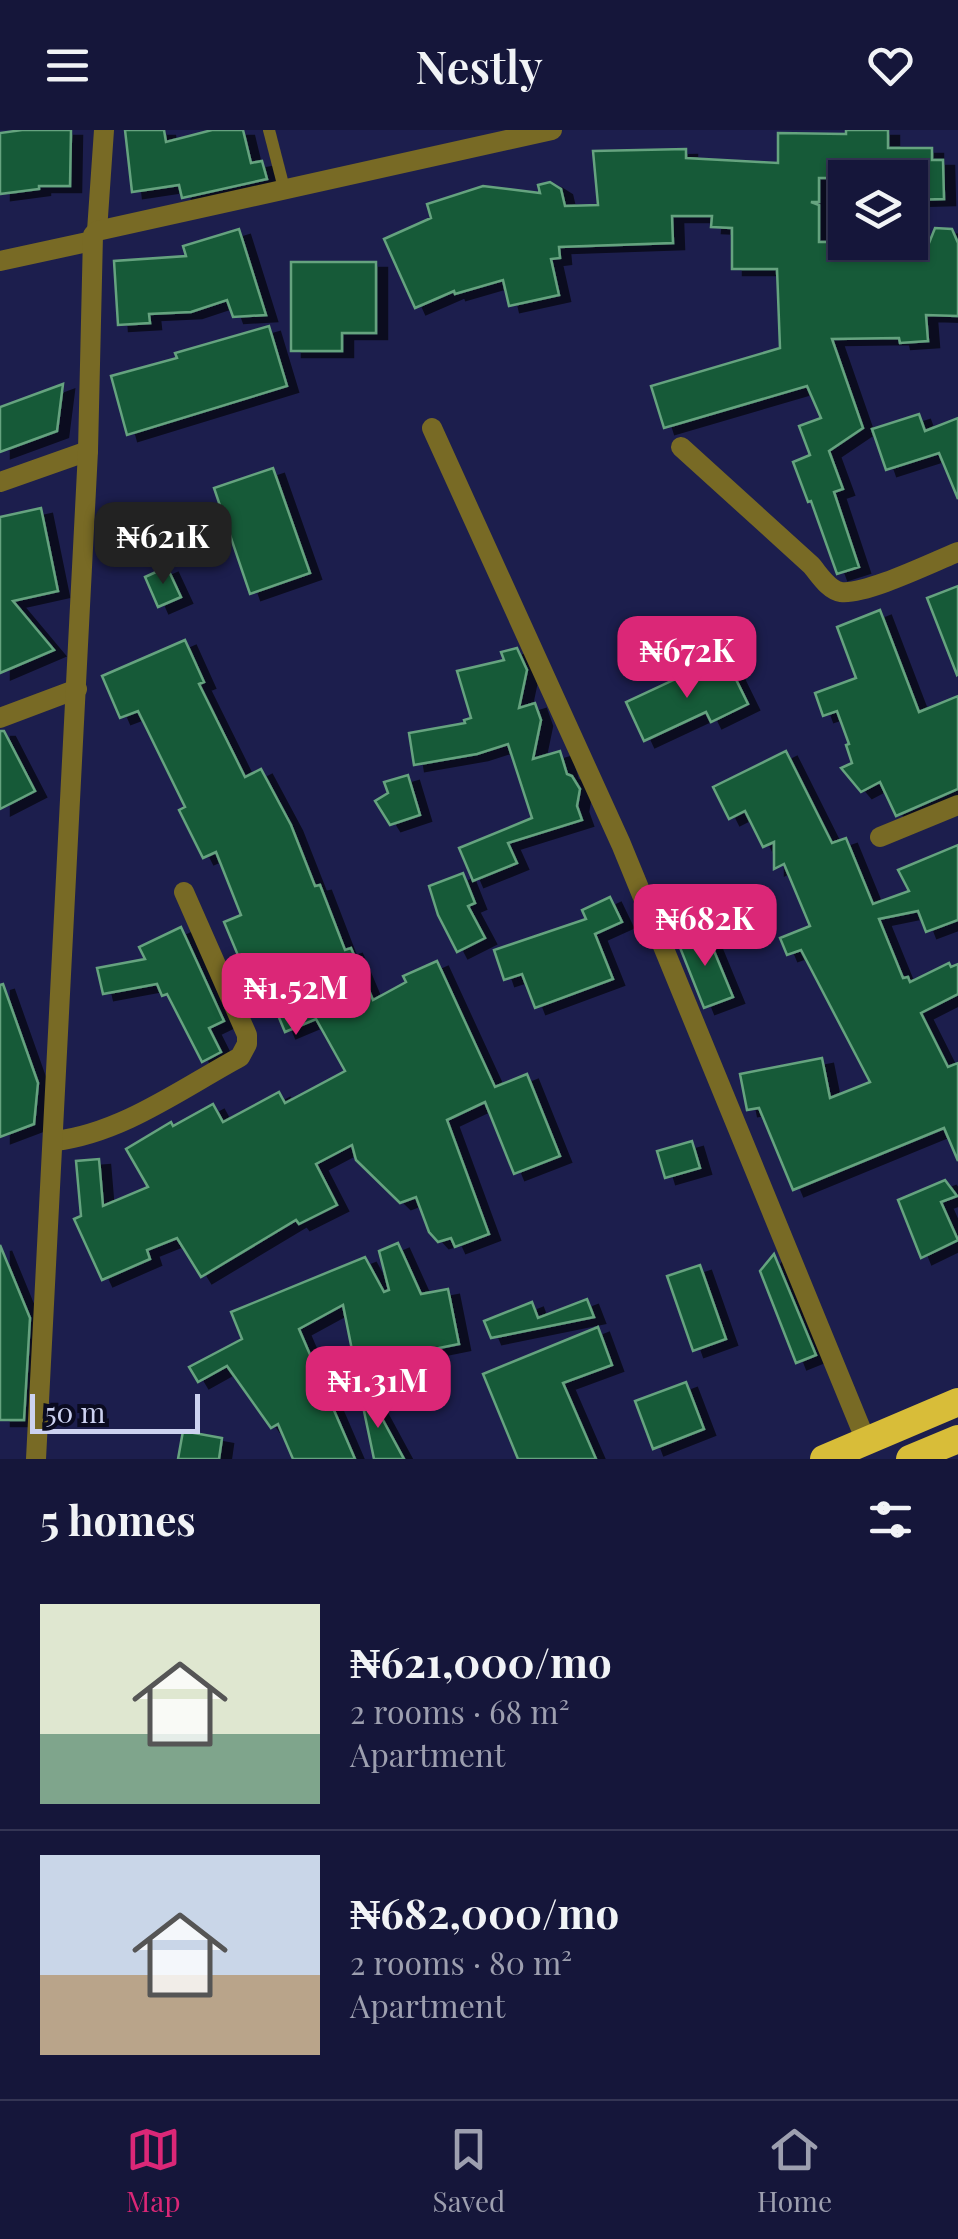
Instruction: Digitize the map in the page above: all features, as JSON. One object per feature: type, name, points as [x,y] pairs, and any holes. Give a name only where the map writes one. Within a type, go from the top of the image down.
[{"type":"highway","points":[[824,1459],[958,1402]]},
{"type":"highway","points":[[910,1459],[958,1438]]},
{"type":"street","points":[[36,1459],[77,689],[94,236],[104,130]]},
{"type":"street","points":[[0,261],[552,130]]},
{"type":"street","points":[[432,428],[621,844],[866,1441]]},
{"type":"street","points":[[680,447],[812,565],[829,586],[841,592],[869,587],[958,552]]},
{"type":"street","points":[[0,482],[88,451]]},
{"type":"street","points":[[0,718],[77,689]]},
{"type":"street","points":[[880,837],[958,805]]},
{"type":"street","points":[[55,1141],[83,1137],[114,1125],[240,1057],[247,1044],[184,892]]},
{"type":"lane","points":[[269,130],[285,192]]},
{"type":"building","points":[[71,130],[70,186],[39,186],[0,194],[0,133]]},
{"type":"building","points":[[125,130],[164,130],[166,142],[212,130],[243,130],[251,163],[262,161],[267,179],[182,198],[179,185],[132,192]]},
{"type":"building","points":[[846,130],[888,130],[888,148],[932,148],[932,160],[943,160],[944,199],[928,199],[928,160],[828,160],[828,178],[819,178],[819,202],[811,202],[819,205],[819,242],[828,242],[828,260],[928,260],[928,246],[935,228],[952,229],[958,243],[958,316],[926,315],[928,341],[832,339],[863,428],[829,451],[843,489],[834,492],[859,567],[837,574],[793,462],[810,455],[799,426],[821,418],[807,386],[664,428],[651,386],[780,348],[777,269],[732,269],[732,228],[711,227],[712,216],[672,216],[673,243],[559,247],[560,258],[551,259],[559,295],[509,306],[503,280],[455,294],[454,291],[415,308],[384,239],[431,218],[427,204],[483,186],[540,193],[538,185],[550,182],[561,189],[565,206],[598,205],[593,151],[686,149],[686,158],[778,163],[778,133],[846,134]]},
{"type":"building","points":[[239,229],[266,315],[233,317],[227,300],[191,312],[149,314],[150,323],[118,325],[114,261],[186,256],[183,246]]},
{"type":"building","points":[[291,262],[376,262],[376,333],[342,333],[342,351],[291,351]]},
{"type":"building","points":[[269,326],[287,386],[127,435],[111,376]]},
{"type":"building","points":[[63,384],[57,431],[0,452],[0,407]]},
{"type":"building","points":[[919,414],[925,431],[958,418],[958,499],[939,453],[886,470],[872,429]]},
{"type":"building","points":[[273,468],[310,573],[250,594],[214,488]]},
{"type":"building","points":[[41,508],[58,591],[13,601],[54,650],[0,673],[0,517]]},
{"type":"building","points":[[167,567],[181,597],[158,607],[145,577]]},
{"type":"building","points":[[958,586],[958,674],[957,675],[927,598]]},
{"type":"building","points":[[880,610],[919,712],[958,696],[958,789],[896,816],[880,782],[861,792],[841,768],[852,763],[846,745],[849,744],[837,711],[823,716],[815,693],[856,678],[837,627]]},
{"type":"building","points":[[185,640],[204,682],[199,684],[245,777],[261,769],[291,825],[315,886],[320,885],[345,950],[351,948],[373,1000],[406,982],[403,976],[437,961],[495,1087],[527,1074],[560,1156],[514,1174],[485,1102],[447,1120],[489,1234],[455,1247],[451,1238],[438,1242],[429,1232],[416,1197],[400,1203],[356,1160],[352,1145],[316,1164],[337,1205],[299,1224],[296,1220],[201,1277],[177,1238],[147,1250],[150,1259],[102,1280],[74,1219],[81,1216],[76,1161],[99,1159],[103,1206],[148,1187],[126,1149],[171,1122],[173,1126],[213,1104],[223,1122],[279,1092],[285,1103],[345,1071],[316,1019],[285,1032],[255,960],[242,965],[224,922],[241,915],[216,852],[203,858],[179,810],[185,807],[138,711],[120,718],[102,676]]},
{"type":"building","points":[[517,648],[527,670],[519,708],[535,703],[541,720],[533,759],[560,751],[567,774],[580,789],[577,806],[582,820],[508,843],[517,863],[473,881],[459,848],[532,818],[508,744],[477,754],[414,765],[409,733],[465,723],[471,718],[457,671],[504,660],[501,652]]},
{"type":"building","points":[[727,661],[748,704],[711,722],[706,712],[644,741],[626,702],[686,674],[689,679]]},
{"type":"building","points":[[0,731],[4,731],[35,791],[0,809]]},
{"type":"building","points":[[786,751],[832,843],[846,838],[873,904],[909,891],[898,870],[958,845],[958,920],[926,932],[918,911],[879,919],[903,978],[908,977],[910,982],[949,963],[951,967],[958,964],[958,994],[921,1013],[948,1067],[958,1063],[958,1161],[944,1128],[793,1190],[759,1108],[747,1110],[740,1074],[822,1058],[830,1098],[870,1082],[801,950],[787,955],[780,938],[810,926],[784,864],[774,869],[774,842],[763,847],[745,811],[729,819],[713,787]]},
{"type":"building","points":[[408,775],[420,815],[390,825],[375,801],[388,793],[384,782]]},
{"type":"building","points":[[463,873],[475,903],[468,906],[485,938],[457,952],[438,915],[429,886]]},
{"type":"building","points":[[610,897],[622,922],[595,934],[613,979],[535,1008],[522,974],[504,980],[494,950],[586,919],[582,910]]},
{"type":"building","points":[[181,927],[224,1021],[209,1028],[221,1052],[202,1062],[167,994],[162,996],[157,984],[103,994],[97,968],[145,959],[139,947]]},
{"type":"building","points":[[705,929],[733,997],[704,1008],[677,940]]},
{"type":"building","points":[[3,984],[38,1083],[34,1124],[0,1137],[0,985]]},
{"type":"building","points":[[692,1141],[700,1168],[665,1178],[657,1151]]},
{"type":"building","points":[[945,1180],[957,1196],[941,1202],[958,1240],[921,1258],[898,1200]]},
{"type":"building","points":[[398,1243],[421,1294],[448,1289],[459,1344],[355,1365],[343,1305],[299,1329],[355,1459],[293,1459],[278,1424],[271,1428],[227,1366],[198,1382],[189,1367],[242,1339],[231,1312],[365,1257],[384,1292],[389,1290],[379,1251]]},
{"type":"building","points":[[0,1245],[30,1318],[24,1420],[0,1420]]},
{"type":"building","points":[[774,1254],[816,1355],[796,1363],[760,1271]]},
{"type":"building","points":[[700,1265],[726,1339],[693,1351],[667,1276]]},
{"type":"building","points":[[587,1299],[594,1317],[491,1338],[484,1321],[532,1302],[538,1318]]},
{"type":"building","points":[[598,1327],[612,1365],[563,1383],[596,1459],[518,1459],[483,1374]]},
{"type":"building","points":[[686,1382],[704,1429],[653,1449],[635,1401]]},
{"type":"building","points":[[364,1385],[404,1459],[374,1459],[359,1387]]},
{"type":"building","points":[[183,1431],[222,1438],[219,1459],[178,1459]]}]
